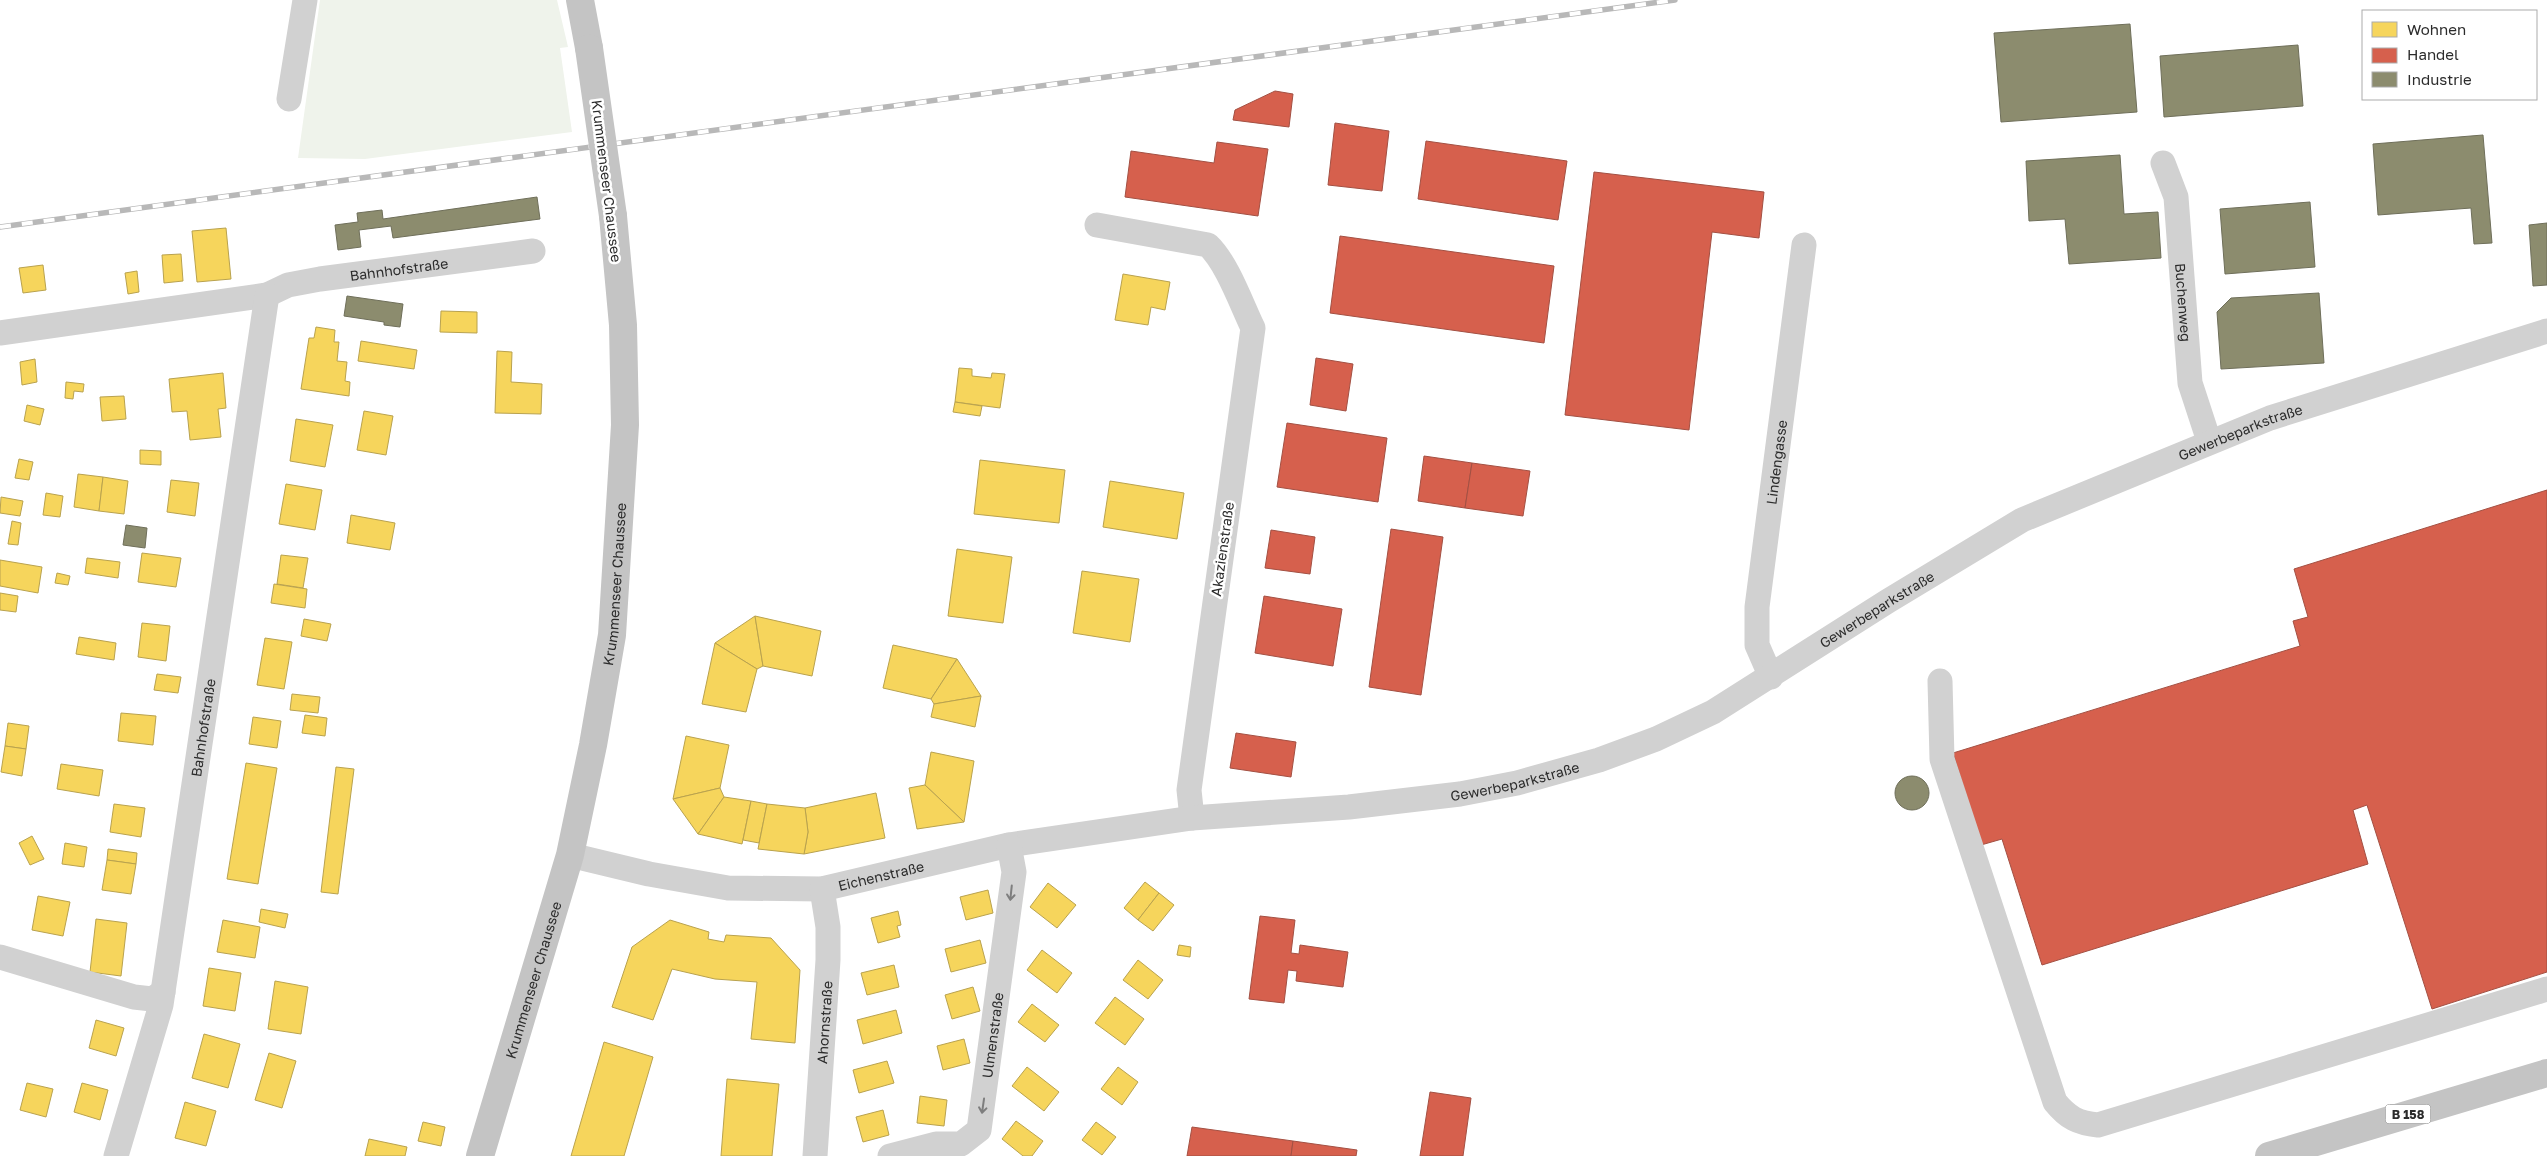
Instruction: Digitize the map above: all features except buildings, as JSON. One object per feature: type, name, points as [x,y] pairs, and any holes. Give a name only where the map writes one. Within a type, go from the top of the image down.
[{"type":"main road","name":"Krummenseer Chaussee","points":[[480,1156],[570,855],[593,745],[612,635],[625,425],[623,325],[613,216],[589,48],[580,0]]},
{"type":"main road","name":"B 158","points":[[2269,1156],[2547,1073]]},
{"type":"street","points":[[289,99],[305,0]]},
{"type":"street","name":"Buchenweg","points":[[2163,163],[2176,196],[2190,383],[2209,441]]},
{"type":"street","name":"Akazienstraße","points":[[1097,225],[1208,245],[1213,250],[1253,328],[1191,781],[1192,818]]},
{"type":"street","name":"Lindengasse","points":[[1771,677],[1757,645],[1756,607],[1804,245]]},
{"type":"street","name":"Bahnhofstraße","points":[[0,333],[267,295],[288,285],[320,279],[533,251]]},
{"type":"street","name":"Bahnhofstraße","points":[[116,1156],[163,992],[267,295]]},
{"type":"street","name":"Gewerbeparkstraße","points":[[1192,818],[1349,807],[1460,794],[1517,783],[1599,760],[1656,739],[1713,712],[1771,677],[1888,601],[2022,520],[2209,441],[2270,418],[2361,387],[2547,331]]},
{"type":"street","points":[[1940,681],[1942,759],[2055,1102],[2066,1116],[2080,1123],[2098,1125],[2547,989]]},
{"type":"street","name":"Eichenstraße","points":[[570,855],[649,874],[728,888],[822,889],[1009,845],[1192,818]]},
{"type":"street","name":"Ulmenstraße","points":[[890,1156],[936,1144],[961,1144],[979,1130],[1014,872],[1009,845]]},
{"type":"street","name":"Ahornstraße","points":[[815,1156],[828,960],[828,927],[822,889]]},
{"type":"street","points":[[0,958],[134,997],[152,1000],[163,992]]},
{"type":"shaded area","points":[[320,0],[557,0],[568,47],[560,48],[572,132],[365,159],[298,158]]},
{"type":"railway","points":[[0,227],[1675,0]]}]
